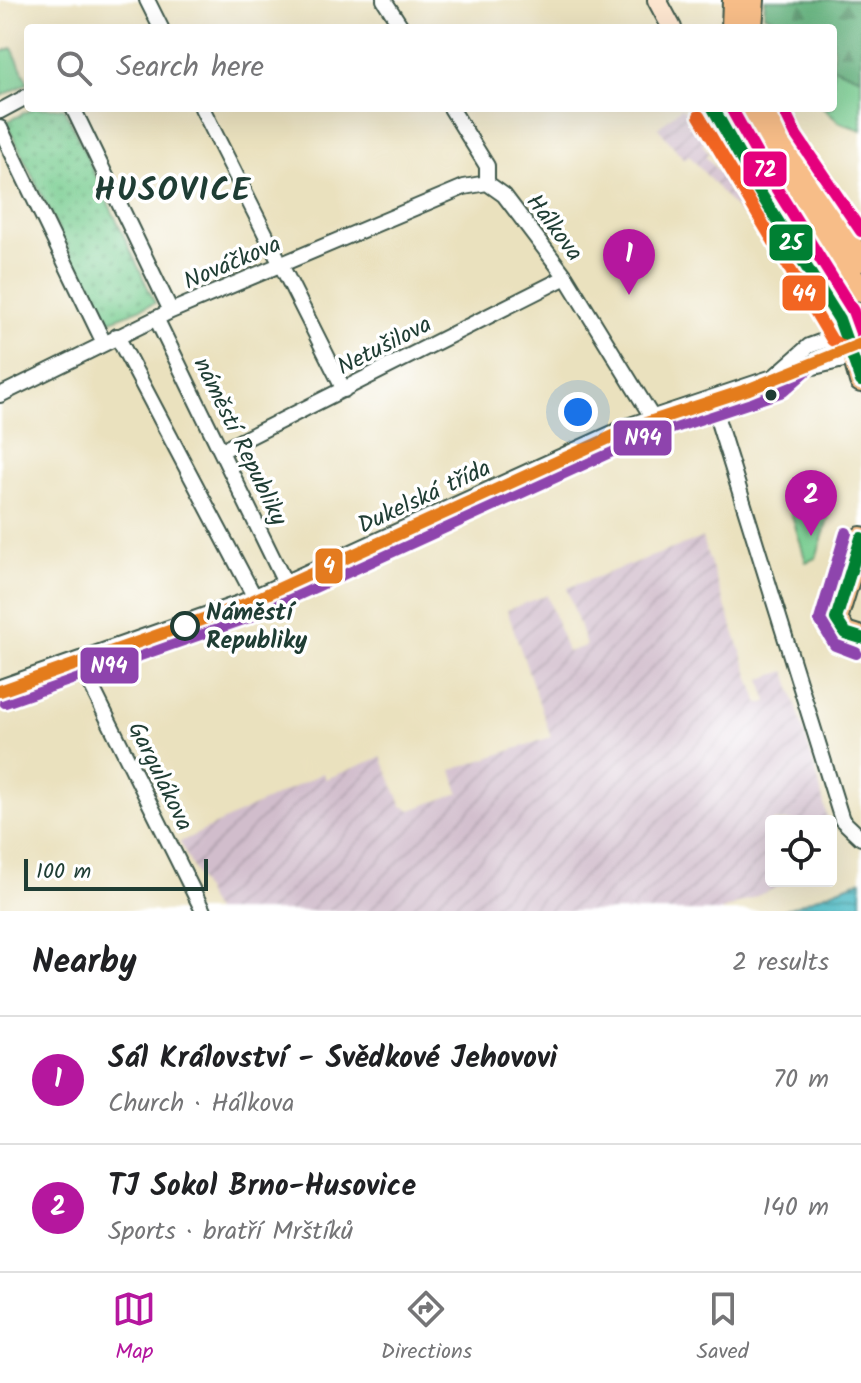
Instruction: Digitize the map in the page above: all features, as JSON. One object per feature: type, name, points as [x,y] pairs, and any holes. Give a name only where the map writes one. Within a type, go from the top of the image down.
[{"type":"highway","points":[[733,24],[734,0]]},
{"type":"highway","points":[[751,24],[753,0]]},
{"type":"highway","points":[[750,112],[772,159],[851,255]]},
{"type":"highway","points":[[767,112],[782,143],[851,255],[861,290]]},
{"type":"highway","points":[[858,356],[861,381]]},
{"type":"highway","points":[[861,538],[836,619],[845,633],[861,638]]},
{"type":"main road","points":[[657,0],[670,24]]},
{"type":"main road","points":[[715,112],[759,191],[853,329],[858,356]]},
{"type":"street","points":[[147,0],[159,24]]},
{"type":"street","points":[[384,0],[399,24]]},
{"type":"street","points":[[0,111],[24,98]]},
{"type":"street","points":[[75,112],[171,311]]},
{"type":"street","points":[[204,112],[344,390]]},
{"type":"street","name":"Hálkova","points":[[453,112],[487,166],[487,183],[504,195],[566,277],[652,417]]},
{"type":"street","points":[[0,128],[110,339],[254,596]]},
{"type":"street","name":"Nováčkova","points":[[0,395],[171,311],[464,187],[487,183]]},
{"type":"street","name":"Netušilova","points":[[221,451],[566,277]]},
{"type":"street","name":"náměstí Republiky","points":[[156,318],[285,583]]},
{"type":"street","name":"Dukelská třída","points":[[776,376],[809,346],[853,329]]},
{"type":"street","name":"Dukelská třída","points":[[0,687],[254,596],[652,417],[776,376],[858,356]]},
{"type":"street","points":[[711,399],[842,820],[856,835]]},
{"type":"street","name":"Gargulákova","points":[[79,661],[203,911]]},
{"type":"shaded area","points":[[676,112],[686,112],[691,116],[687,119],[705,140],[702,144],[709,153],[705,156],[730,185],[726,189],[744,210],[740,214],[689,155],[684,159],[658,128]]},
{"type":"shaded area","points":[[702,538],[759,704],[767,702],[761,679],[786,671],[827,815],[765,815],[765,887],[778,887],[720,911],[214,911],[180,842],[323,773],[326,779],[381,757],[402,806],[411,810],[459,793],[452,770],[551,737],[507,610],[547,595],[567,652],[586,646],[567,588]]},
{"type":"green space","points":[[765,0],[861,0],[861,78],[837,69],[837,24],[787,24],[764,15]]},
{"type":"green space","points":[[12,48],[24,74],[24,85],[2,96],[0,53]]},
{"type":"green space","points":[[837,69],[861,78],[861,130],[839,122],[828,112],[837,112]]},
{"type":"green space","points":[[26,112],[66,112],[155,303],[104,323],[6,122]]},
{"type":"green space","points":[[822,488],[830,513],[816,558],[806,562],[787,499]]},
{"type":"water","points":[[861,880],[861,911],[782,911]]},
{"type":"transit line","name":"25","points":[[715,112],[759,191],[839,319],[861,381]]},
{"type":"transit line","name":"72","points":[[733,112],[773,183],[853,311],[861,333]]},
{"type":"transit line","name":"72","points":[[785,112],[796,135],[861,231]]},
{"type":"transit line","name":"44","points":[[699,116],[832,340],[843,347],[861,343]]},
{"type":"transit line","name":"4","points":[[0,691],[243,605],[631,428],[749,389],[861,344]]},
{"type":"transit line","name":"N94","points":[[5,702],[249,617],[636,440],[783,391],[818,360],[851,346]]},
{"type":"transit line","name":"N94","points":[[846,533],[820,620],[835,645],[856,653]]},
{"type":"transit line","name":"25","points":[[861,538],[836,619],[845,633],[861,638]]},
{"type":"place","name":"Sál Království - Svědkové Jehovovi","points":[[629,295]]},
{"type":"place","name":"TJ Sokol Brno-Husovice","points":[[811,536]]},
{"type":"place","name":"Náměstí Republiky","points":[[185,626]]},
{"type":"district","name":"HUSOVICE","points":[[173,189]]}]
